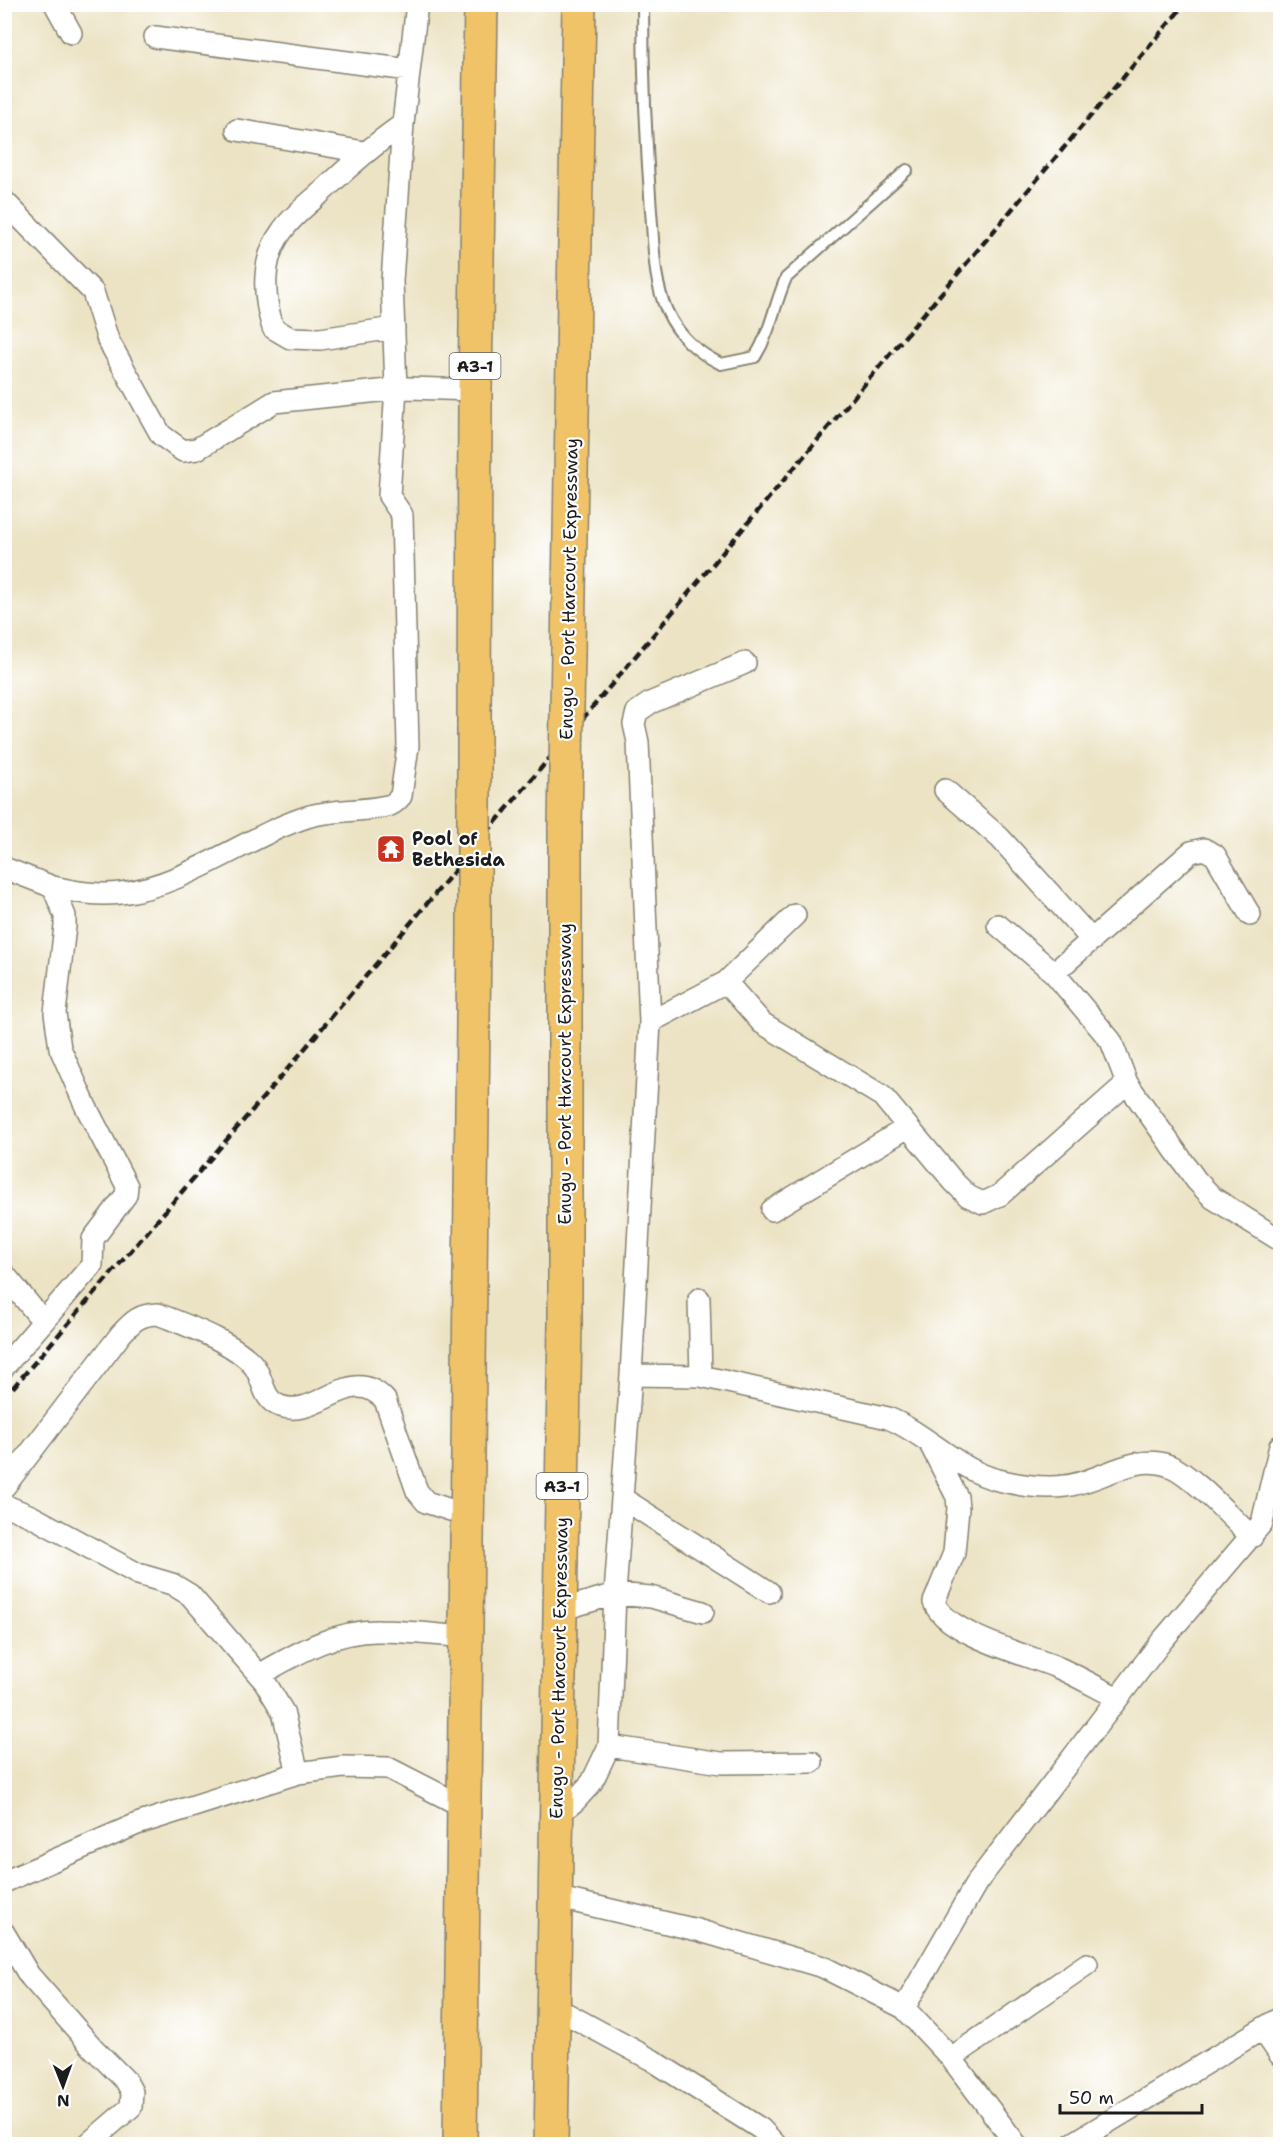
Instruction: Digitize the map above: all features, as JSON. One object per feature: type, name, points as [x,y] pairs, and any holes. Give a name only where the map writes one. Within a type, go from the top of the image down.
[{"type":"highway","name":"A3-1","points":[[460,2145],[466,1808],[474,938],[475,390],[481,4]]},
{"type":"highway","name":"Enugu - Port Harcourt Expressway","points":[[551,2145],[565,1311],[565,827],[579,4]]},
{"type":"street","points":[[55,4],[71,33]]},
{"type":"street","points":[[4,868],[53,887],[88,894],[122,893],[174,878],[292,822],[338,809],[388,806],[401,796],[408,746],[402,515],[389,496],[396,388],[392,280],[403,124],[417,4]]},
{"type":"street","points":[[155,37],[409,70]]},
{"type":"street","points":[[394,328],[320,339],[290,338],[273,328],[265,296],[268,262],[282,231],[364,152],[403,124]]},
{"type":"street","points":[[237,130],[364,152]]},
{"type":"street","points":[[4,201],[93,292],[108,340],[161,435],[183,451],[197,449],[274,402],[396,388],[475,390]]},
{"type":"street","points":[[557,1815],[575,1801],[592,1782],[609,1746],[615,1594],[631,1375],[650,1022],[638,742],[634,724],[637,712],[650,703],[746,663]]},
{"type":"street","points":[[945,790],[1000,838],[1092,940]]},
{"type":"street","points":[[1054,973],[1191,852],[1204,849],[1215,855],[1250,915]]},
{"type":"street","points":[[4,1367],[92,1265],[93,1239],[126,1195],[127,1186],[86,1107],[60,1048],[55,1013],[65,916],[53,887]]},
{"type":"street","points":[[650,1022],[726,982],[795,915]]},
{"type":"street","points":[[998,925],[1054,973],[1110,1041],[1127,1083],[1196,1180],[1213,1198],[1281,1240]]},
{"type":"street","points":[[726,982],[762,1023],[882,1096],[954,1182],[968,1196],[984,1203],[1000,1195],[1127,1083]]},
{"type":"street","points":[[772,1210],[909,1127]]},
{"type":"street","points":[[4,1274],[44,1322]]},
{"type":"street","points":[[699,1299],[701,1376]]},
{"type":"street","points":[[4,1487],[121,1334],[135,1319],[145,1314],[158,1314],[227,1346],[254,1366],[266,1393],[273,1403],[283,1408],[297,1408],[353,1387],[366,1385],[376,1390],[385,1400],[417,1491],[426,1502],[468,1516]]},
{"type":"street","points":[[631,1375],[701,1376],[888,1418],[909,1426],[966,1466],[995,1479],[1032,1486],[1065,1486],[1091,1480],[1138,1463],[1155,1461],[1172,1466],[1185,1475],[1252,1537]]},
{"type":"street","points":[[928,1438],[957,1497],[958,1509],[954,1553],[934,1602],[937,1611],[946,1620],[996,1645],[1059,1668],[1118,1698]]},
{"type":"street","points":[[904,2008],[977,1882],[1118,1698],[1211,1581],[1262,1523],[1281,1446]]},
{"type":"street","points":[[622,1498],[769,1592]]},
{"type":"street","points":[[4,1505],[31,1516],[138,1574],[172,1584],[190,1595],[259,1675],[283,1712],[298,1773]]},
{"type":"street","points":[[560,1610],[615,1594],[651,1598],[703,1612]]},
{"type":"street","points":[[259,1675],[305,1648],[337,1637],[377,1630],[467,1637]]},
{"type":"street","points":[[609,1746],[721,1763],[812,1762]]},
{"type":"street","points":[[4,1882],[137,1824],[298,1773],[343,1767],[388,1768],[466,1808]]},
{"type":"street","points":[[555,1897],[697,1930],[823,1968],[904,2008],[951,2058],[1016,2145]]},
{"type":"street","points":[[4,1933],[29,1975],[93,2048],[126,2081],[132,2092],[131,2107],[88,2145]]},
{"type":"street","points":[[951,2058],[1087,1964]]},
{"type":"street","points":[[554,2007],[652,2060],[761,2129],[776,2145]]},
{"type":"street","points":[[1072,2145],[1281,2018]]},
{"type":"street","points":[[1262,2029],[1281,2055]]},
{"type":"lane","points":[[643,4],[646,144],[656,270],[667,310],[683,337],[696,351],[722,364],[755,357],[768,335],[776,301],[786,278],[907,170]]},
{"type":"railway","points":[[4,1398],[280,1078],[1185,4]]},
{"type":"place","name":"Pool of Bethesida","points":[[391,849]]}]
